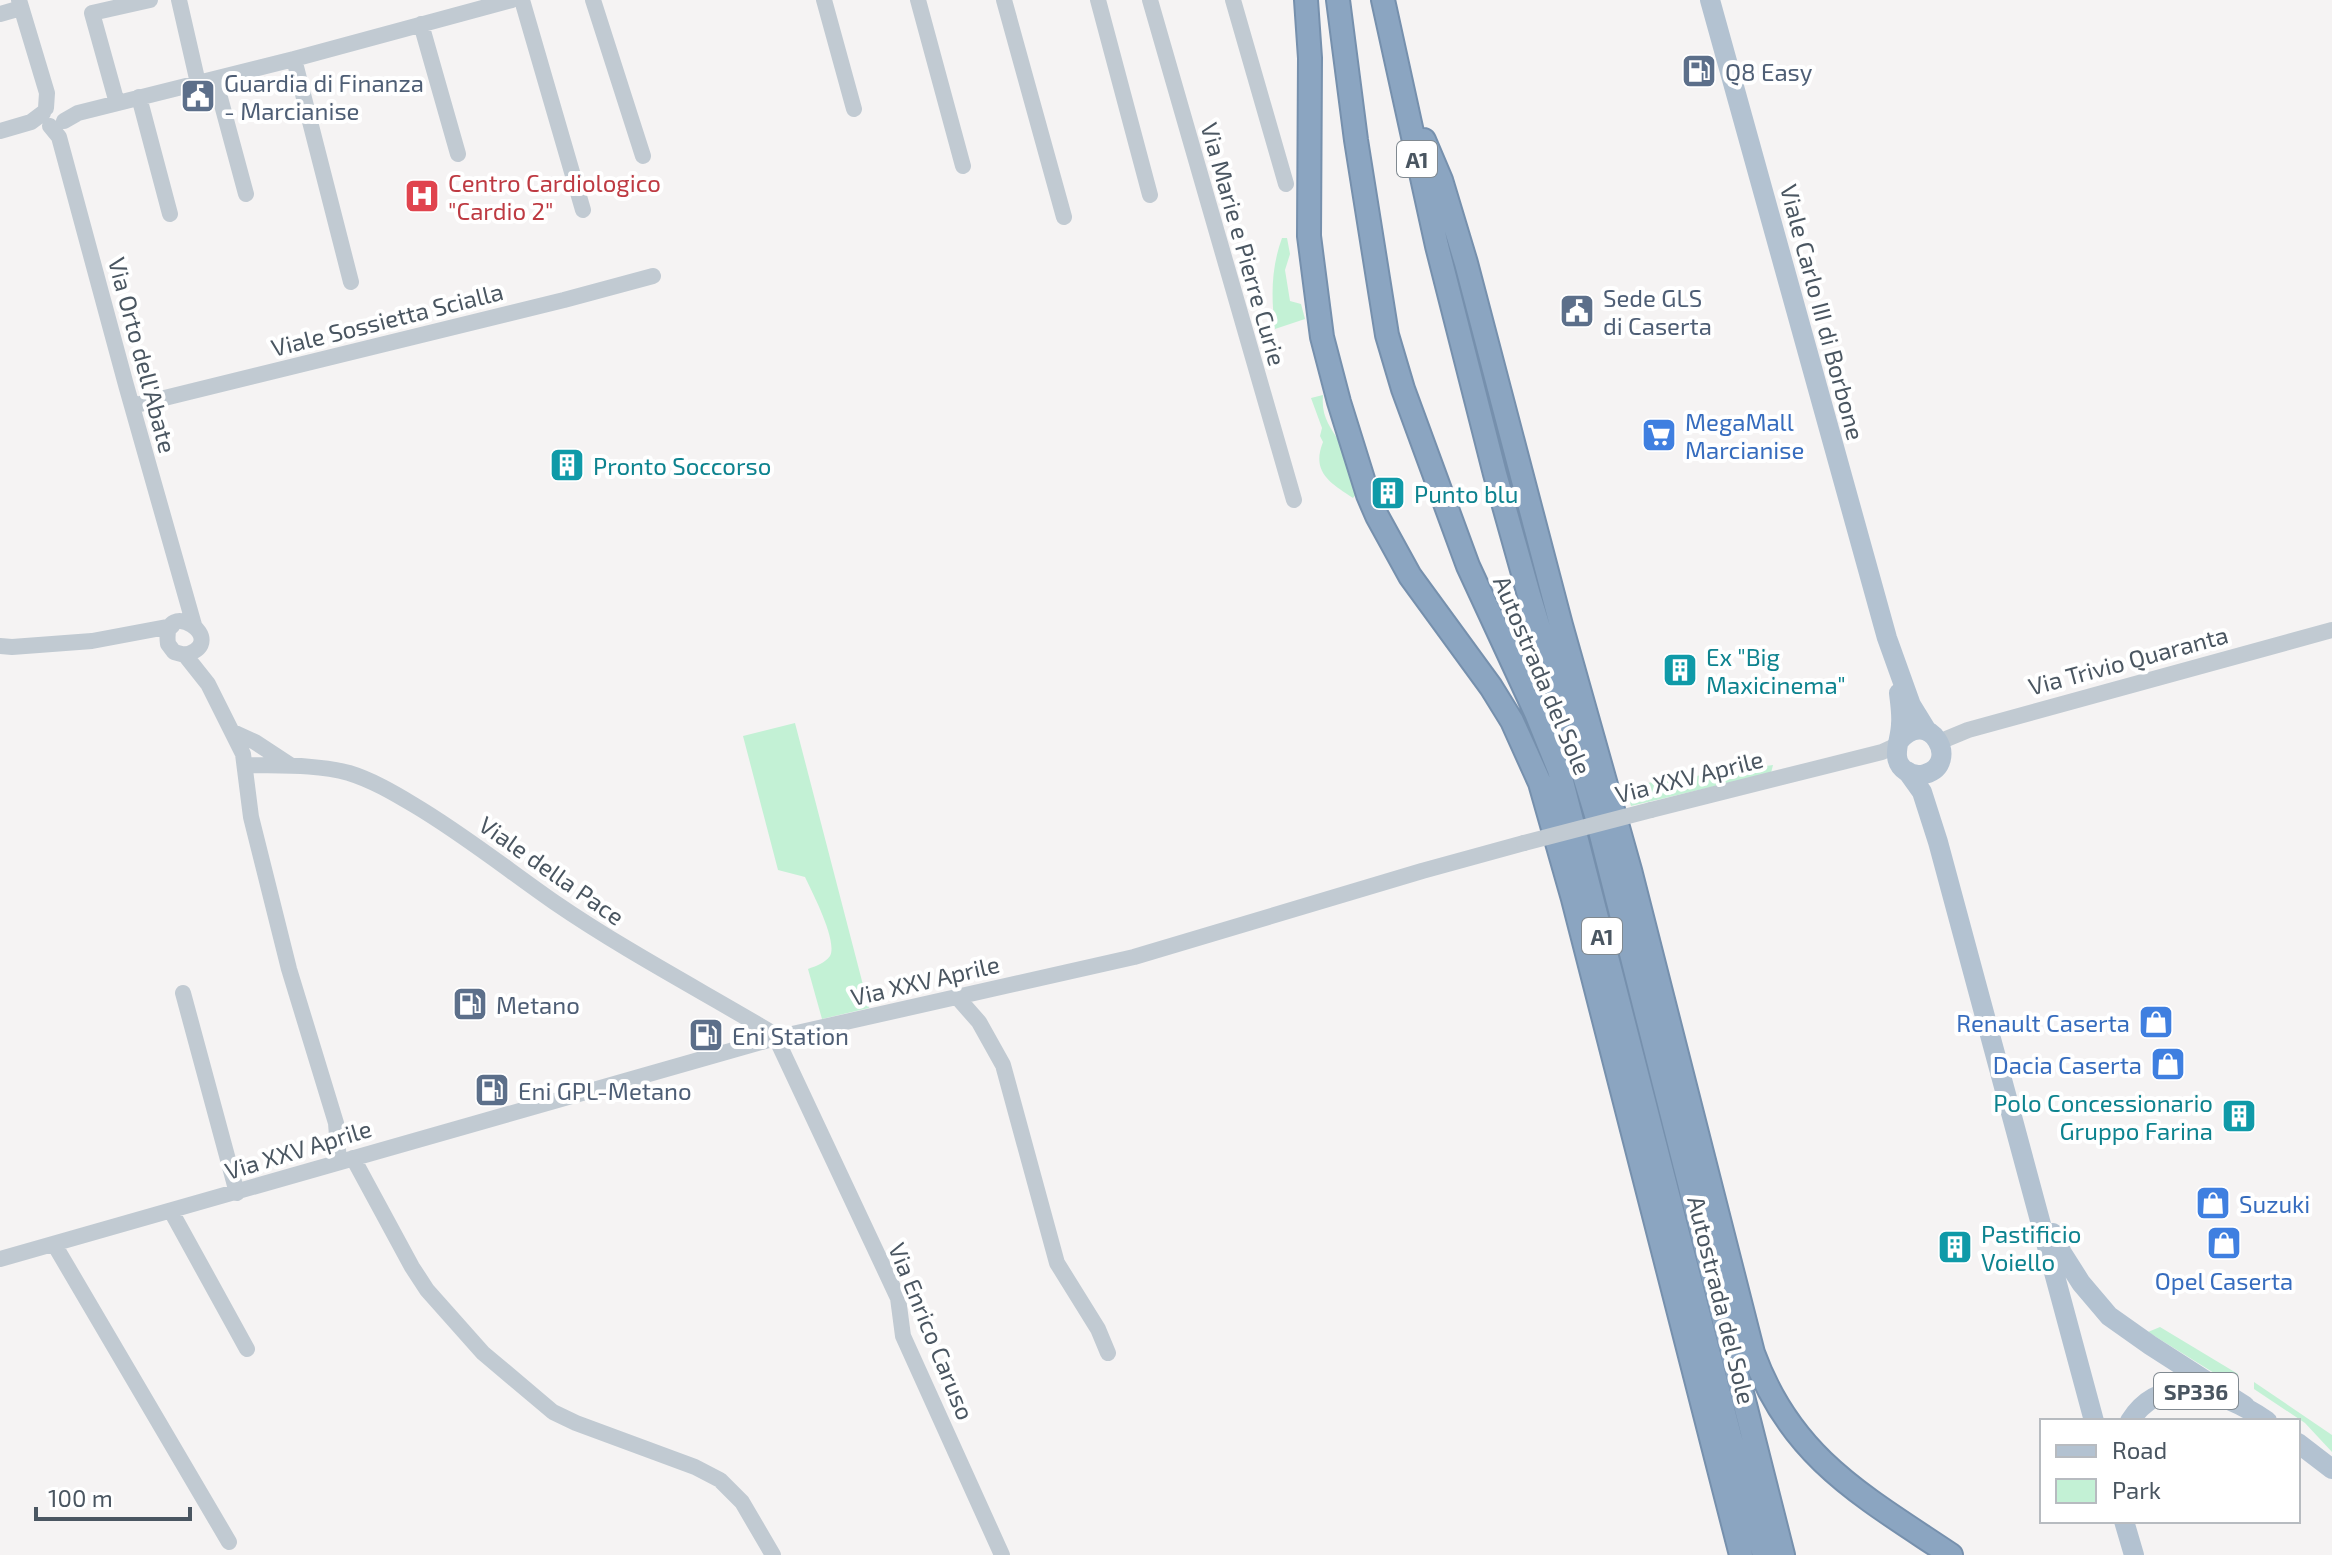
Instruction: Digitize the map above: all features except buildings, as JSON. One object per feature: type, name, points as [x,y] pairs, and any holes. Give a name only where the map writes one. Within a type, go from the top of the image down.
[{"type":"highway","points":[[1306,0],[1310,58],[1309,236],[1322,337],[1339,402],[1377,516],[1410,576],[1491,687],[1528,752],[1540,783],[1573,899],[1741,1555]]},
{"type":"highway","name":"Autostrada del Sole","points":[[1338,0],[1356,140],[1387,335],[1403,389],[1468,566],[1559,770],[1730,1436],[1764,1555]]},
{"type":"highway","name":"Autostrada del Sole","points":[[1383,0],[1437,246],[1495,474],[1596,815],[1783,1555]]},
{"type":"highway","points":[[1404,92],[1441,180],[1466,263],[1561,625],[1630,870],[1753,1353],[1763,1381],[1795,1433],[1831,1472],[1951,1555]]},
{"type":"main road","name":"Viale Carlo III di Borbone","points":[[1710,0],[1887,638],[1901,708],[1896,754],[1922,792],[1938,842],[2093,1419]]},
{"type":"main road","name":"Viale Carlo III di Borbone","points":[[1887,638],[1911,705],[1942,755],[1931,787],[1938,842]]},
{"type":"main road","points":[[1899,741],[1911,731],[1933,736]]},
{"type":"main road","points":[[1904,769],[1919,775],[1936,767]]},
{"type":"main road","name":"Viale Carlo III di Borbone","points":[[2030,1181],[2062,1253],[2081,1283],[2109,1316],[2245,1406]]},
{"type":"main road","name":"SP336","points":[[2132,1419],[2146,1403],[2164,1392],[2185,1389],[2245,1406],[2264,1419]]},
{"type":"main road","points":[[2300,1445],[2332,1469]]},
{"type":"main road","points":[[2125,1523],[2134,1555]]},
{"type":"street","points":[[117,103],[92,13],[150,0]]},
{"type":"street","points":[[179,0],[198,83]]},
{"type":"street","points":[[0,131],[294,59],[512,0]]},
{"type":"street","points":[[522,0],[583,210]]},
{"type":"street","points":[[593,0],[643,156]]},
{"type":"street","points":[[824,0],[854,109]]},
{"type":"street","points":[[918,0],[963,166]]},
{"type":"street","points":[[1004,0],[1064,217]]},
{"type":"street","points":[[1098,0],[1150,195]]},
{"type":"street","name":"Via Marie e Pierre Curie","points":[[1150,0],[1294,500]]},
{"type":"street","points":[[1233,0],[1286,184]]},
{"type":"street","points":[[0,14],[20,4]]},
{"type":"street","name":"Via Orto dell'Abate","points":[[20,4],[54,116],[182,586],[200,635],[184,650]]},
{"type":"street","points":[[421,24],[458,154]]},
{"type":"street","points":[[294,59],[351,282]]},
{"type":"street","points":[[215,79],[246,194]]},
{"type":"street","points":[[139,97],[170,214]]},
{"type":"street","name":"Viale Sossietta Scialla","points":[[132,406],[653,276]]},
{"type":"street","points":[[182,586],[173,625],[167,635],[184,650],[208,684],[246,765],[251,817],[289,969],[346,1160],[427,1290],[483,1353],[553,1412],[695,1467],[720,1480],[742,1502],[773,1555]]},
{"type":"street","points":[[0,646],[126,636],[185,621],[194,625]]},
{"type":"street","name":"Via Trivio Quaranta","points":[[1933,736],[1954,734],[2332,630]]},
{"type":"street","points":[[126,636],[184,650]]},
{"type":"street","points":[[233,732],[290,765]]},
{"type":"street","name":"Via XXV Aprile","points":[[0,1259],[777,1038],[1134,957],[1407,875],[1888,750],[1899,741]]},
{"type":"street","name":"Via XXV Aprile","points":[[1863,757],[1887,757],[1904,769]]},
{"type":"street","name":"Viale della Pace","points":[[246,765],[290,765],[348,773],[401,797],[438,819],[625,949],[777,1038]]},
{"type":"street","points":[[183,993],[237,1193]]},
{"type":"street","points":[[957,997],[979,1022],[1003,1065],[1057,1263],[1098,1329],[1108,1353]]},
{"type":"street","name":"Via Enrico Caruso","points":[[777,1038],[898,1298],[903,1336],[1002,1555]]},
{"type":"street","points":[[171,1211],[247,1349]]},
{"type":"street","points":[[54,1244],[229,1542]]},
{"type":"green space","points":[[1282,238],[1287,238],[1290,254],[1285,270],[1290,301],[1301,304],[1305,319],[1275,329],[1273,283]]},
{"type":"green space","points":[[1323,395],[1325,415],[1343,449],[1358,492],[1353,498],[1330,482],[1321,469],[1322,428],[1311,398]]},
{"type":"green space","points":[[795,723],[869,1008],[822,1019],[808,969],[830,956],[832,949],[827,928],[805,877],[778,870],[743,736]]},
{"type":"green space","points":[[1773,765],[1771,773],[1631,806],[1626,786]]},
{"type":"green space","points":[[2160,1327],[2238,1374],[2235,1379],[2227,1381],[2148,1332]]},
{"type":"green space","points":[[2254,1382],[2332,1435],[2332,1452],[2305,1423],[2254,1389]]},
{"type":"place","name":"Q8 Easy","points":[[1699,71]]},
{"type":"place","name":"Guardia di Finanza - Marcianise","points":[[198,96]]},
{"type":"place","name":"Centro Cardiologico \"Cardio 2\"","points":[[422,196]]},
{"type":"place","name":"Sede GLS di Caserta","points":[[1577,311]]},
{"type":"place","name":"MegaMall Marcianise","points":[[1659,435]]},
{"type":"place","name":"Pronto Soccorso","points":[[567,465]]},
{"type":"place","name":"Punto blu","points":[[1388,493]]},
{"type":"place","name":"Ex \"Big Maxicinema\"","points":[[1680,670]]},
{"type":"place","name":"Metano","points":[[470,1004]]},
{"type":"place","name":"Renault Caserta","points":[[2156,1022]]},
{"type":"place","name":"Eni Station","points":[[706,1035]]},
{"type":"place","name":"Dacia Caserta","points":[[2168,1064]]},
{"type":"place","name":"Eni GPL-Metano","points":[[492,1090]]},
{"type":"place","name":"Polo Concessionario Gruppo Farina","points":[[2239,1116]]},
{"type":"place","name":"Suzuki","points":[[2213,1203]]},
{"type":"place","name":"Opel Caserta","points":[[2224,1243]]},
{"type":"place","name":"Pastificio Voiello","points":[[1955,1247]]}]
